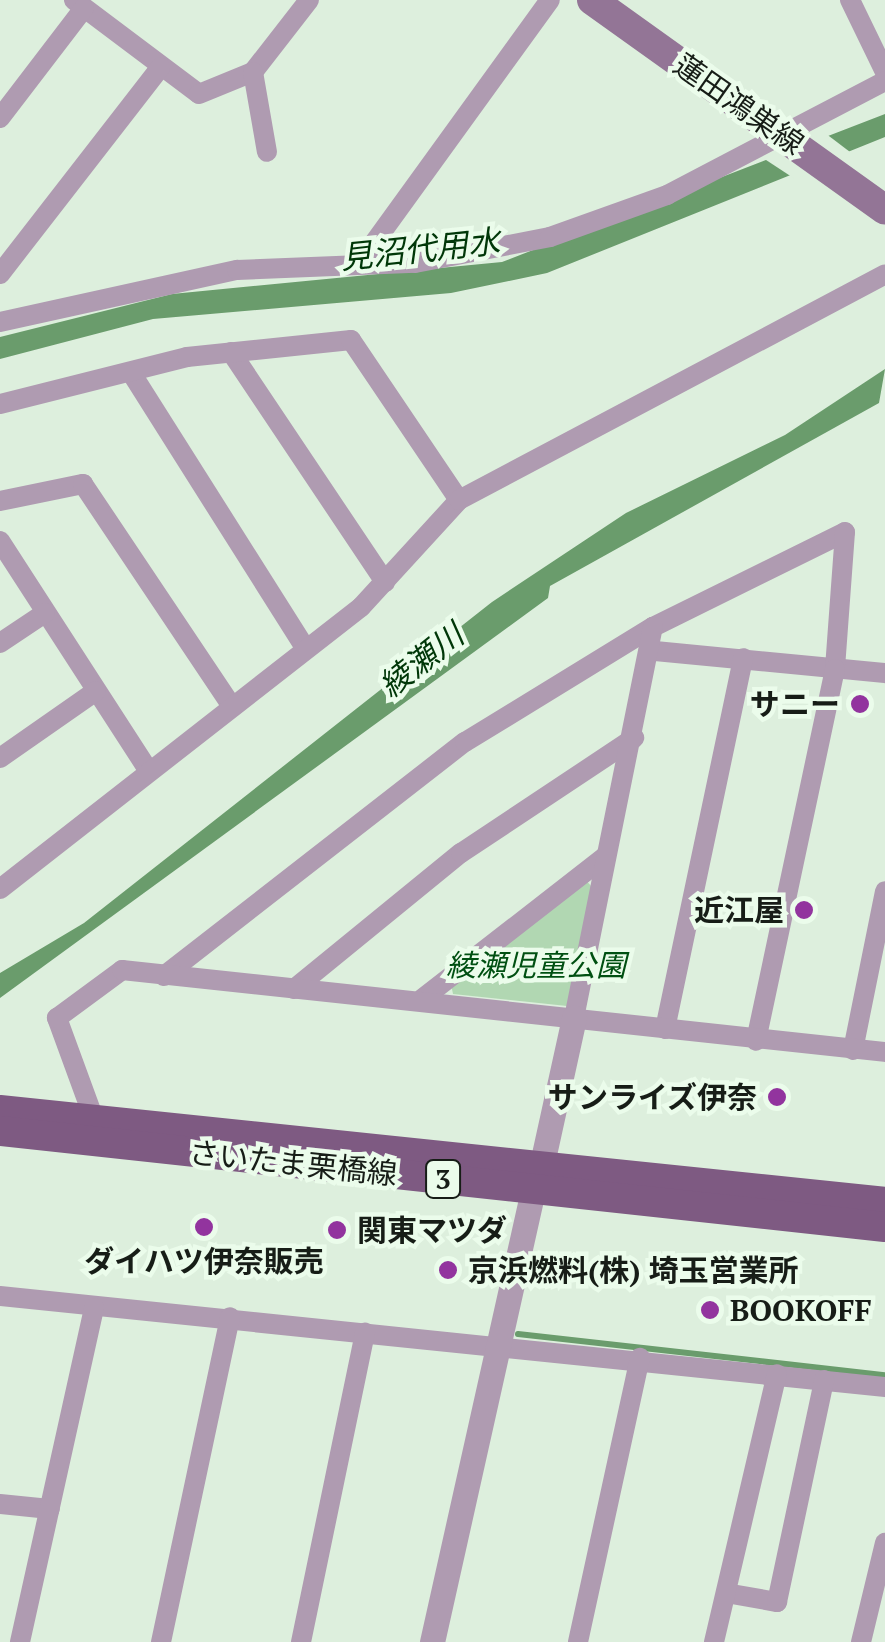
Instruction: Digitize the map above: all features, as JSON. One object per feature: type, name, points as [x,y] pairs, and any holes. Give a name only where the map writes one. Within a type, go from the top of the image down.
[{"type":"main road","name":"蓮田鴻巣線","points":[[611,5],[885,210]]},
{"type":"main road","name":"さいたま栗橋線","points":[[0,1110],[94,1119],[885,1227]]},
{"type":"main road","name":"さいたま栗橋線","points":[[0,1131],[537,1178],[885,1202]]},
{"type":"street","points":[[0,118],[79,4],[199,94],[254,72],[309,0]]},
{"type":"street","points":[[358,265],[550,0]]},
{"type":"street","points":[[850,0],[885,72]]},
{"type":"street","points":[[0,274],[160,68]]},
{"type":"street","points":[[254,72],[267,152]]},
{"type":"street","points":[[0,322],[237,270],[358,265],[550,237],[667,195],[778,132],[885,80]]},
{"type":"street","points":[[0,889],[385,582],[460,500],[885,274]]},
{"type":"street","points":[[0,404],[230,352],[358,344],[460,500]]},
{"type":"street","points":[[230,352],[385,582]]},
{"type":"street","points":[[132,374],[305,648]]},
{"type":"street","points":[[0,501],[83,484],[231,705]]},
{"type":"street","points":[[164,976],[441,758],[654,627],[845,532],[834,669],[756,1041]]},
{"type":"street","points":[[0,542],[148,770]]},
{"type":"street","points":[[0,643],[45,613]]},
{"type":"street","points":[[432,1642],[502,1344],[606,856],[656,651],[654,627]]},
{"type":"street","points":[[656,651],[885,673]]},
{"type":"street","points":[[665,1030],[743,658]]},
{"type":"street","points":[[0,758],[96,691]]},
{"type":"street","points":[[294,990],[461,853],[634,738]]},
{"type":"street","points":[[422,999],[606,856]]},
{"type":"street","points":[[853,1050],[885,891]]},
{"type":"street","points":[[94,1119],[57,1018],[122,970],[294,990],[422,999],[756,1041],[885,1052]]},
{"type":"street","points":[[0,1296],[640,1358],[885,1387]]},
{"type":"street","points":[[20,1642],[94,1308]]},
{"type":"street","points":[[161,1642],[230,1317]]},
{"type":"street","points":[[301,1642],[366,1332]]},
{"type":"street","points":[[578,1642],[640,1358]]},
{"type":"street","points":[[714,1642],[777,1374]]},
{"type":"street","points":[[726,1592],[777,1602],[824,1380]]},
{"type":"street","points":[[0,1504],[50,1509]]},
{"type":"street","points":[[861,1642],[885,1543]]},
{"type":"green space","name":"綾瀬児童公園","points":[[583,877],[592,887],[567,1006],[453,994],[451,984]]},
{"type":"water","points":[[885,114],[885,137],[547,273],[451,293],[153,319],[0,359],[0,337],[172,294],[502,262]]},
{"type":"water","name":"綾瀬川","points":[[885,369],[879,403],[550,586],[548,598],[0,998],[0,973],[84,923],[492,602],[626,513],[785,435]]},
{"type":"pier","points":[[825,133],[854,155],[795,179],[763,158]]},
{"type":"waterway","points":[[518,1334],[885,1375]]},
{"type":"place","name":"サニー","points":[[860,704]]},
{"type":"place","name":"近江屋","points":[[804,910]]},
{"type":"place","name":"サンライズ伊奈","points":[[777,1097]]},
{"type":"place","name":"ダイハツ伊奈販売","points":[[204,1227]]},
{"type":"place","name":"関東マツダ","points":[[337,1230]]},
{"type":"place","name":"京浜燃料(株) 埼玉営業所","points":[[448,1270]]},
{"type":"place","name":"BOOKOFF","points":[[710,1310]]},
{"type":"water label","name":"見沼代用水","points":[[420,249]]}]
